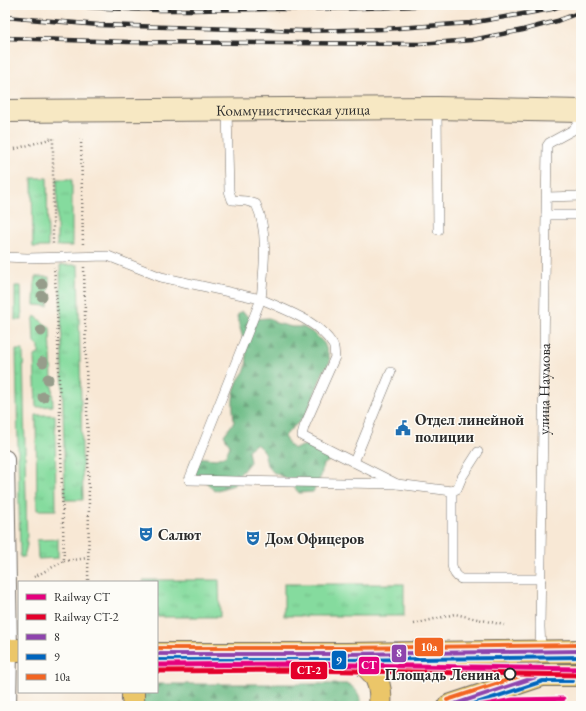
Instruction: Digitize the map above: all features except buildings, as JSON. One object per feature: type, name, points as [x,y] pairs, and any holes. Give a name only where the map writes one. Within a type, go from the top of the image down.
[{"type":"main road","name":"Коммунистическая улица","points":[[5,111],[437,108],[581,111]]},
{"type":"main road","points":[[158,654],[345,654],[581,651]]},
{"type":"main road","name":"улица Наумова","points":[[541,652],[542,675]]},
{"type":"main road","points":[[158,664],[179,654]]},
{"type":"main road","points":[[345,654],[362,663],[373,673],[381,692],[380,706]]},
{"type":"main road","points":[[449,706],[542,675],[581,675]]},
{"type":"main road","points":[[133,693],[134,706]]},
{"type":"street","points":[[5,459],[11,650],[7,706]]},
{"type":"lane","points":[[437,108],[438,230]]},
{"type":"lane","points":[[227,110],[229,191],[232,200],[246,201],[256,204],[261,214],[265,259],[261,299],[189,480],[397,484],[452,491],[457,489],[462,477],[478,452]]},
{"type":"lane","name":"улица Наумова","points":[[541,652],[540,627],[547,146],[549,143],[574,130],[581,120]]},
{"type":"lane","points":[[546,197],[581,196]]},
{"type":"lane","points":[[546,214],[581,215]]},
{"type":"lane","points":[[5,257],[27,258],[54,256],[108,256],[161,277],[261,299],[311,322],[334,346],[334,357],[304,427],[302,436],[397,484]]},
{"type":"lane","points":[[354,462],[390,372]]},
{"type":"lane","points":[[452,491],[452,565],[453,572],[457,577],[461,579],[541,578]]},
{"type":"path","points":[[15,149],[53,138],[54,256],[64,560]]},
{"type":"path","points":[[81,139],[89,501],[88,581]]},
{"type":"path","points":[[34,577],[64,560],[88,558]]},
{"type":"path","points":[[414,624],[455,614],[504,625]]},
{"type":"green space","points":[[32,178],[47,178],[48,247],[33,247]]},
{"type":"green space","points":[[57,179],[72,179],[72,246],[57,246]]},
{"type":"green space","points":[[60,265],[78,265],[83,500],[65,500]]},
{"type":"green space","points":[[35,277],[49,277],[48,306],[34,305]]},
{"type":"green space","points":[[15,286],[21,286],[22,320],[15,320]]},
{"type":"green space","points":[[241,311],[252,319],[269,318],[276,323],[292,327],[303,327],[315,334],[324,343],[330,362],[324,370],[305,417],[284,437],[292,448],[295,449],[309,445],[328,453],[329,461],[323,465],[321,476],[313,492],[299,493],[287,479],[273,472],[267,465],[264,451],[256,444],[248,450],[250,462],[236,479],[234,485],[214,491],[205,481],[190,469],[195,457],[216,459],[226,455],[230,446],[224,435],[234,422],[233,402],[235,388],[245,369],[247,361],[237,316]]},
{"type":"green space","points":[[35,316],[50,328],[53,406],[36,407],[34,356],[39,354],[39,346],[34,343],[33,321]]},
{"type":"green space","points":[[16,350],[23,350],[27,545],[24,557],[20,557]]},
{"type":"green space","points":[[36,415],[55,415],[56,510],[37,510]]},
{"type":"green space","points":[[58,539],[58,558],[38,559],[37,540]]},
{"type":"green space","points":[[219,580],[220,617],[158,617],[158,581],[144,581]]},
{"type":"green space","points":[[284,584],[404,584],[404,616],[284,616]]},
{"type":"green space","points":[[158,684],[348,684],[358,692],[361,704],[359,706],[138,706],[140,693],[158,693]]},
{"type":"railway","points":[[68,5],[143,10],[348,8],[429,5]]},
{"type":"railway","points":[[5,17],[99,25],[305,31],[384,29],[470,23],[552,9],[563,5]]},
{"type":"railway","points":[[5,38],[128,42],[419,44],[472,40],[523,30],[557,21],[581,12]]},
{"type":"rail line","name":"СТ","points":[[158,665],[296,664],[581,669]]},
{"type":"rail line","name":"СТ-2","points":[[158,671],[296,670],[581,675]]},
{"type":"rail line","name":"СТ","points":[[480,706],[513,700],[563,699]]},
{"type":"rail line","name":"СТ-2","points":[[514,706],[563,705]]},
{"type":"transit line","name":"10а","points":[[158,648],[345,648],[581,645]]},
{"type":"transit line","name":"8","points":[[158,654],[345,654],[581,651]]},
{"type":"transit line","name":"9","points":[[158,660],[345,660],[581,657]]},
{"type":"transit line","name":"10а","points":[[447,700],[541,669],[573,669]]},
{"type":"transit line","name":"8","points":[[449,706],[542,675],[573,675]]},
{"type":"transit line","name":"9","points":[[468,706],[543,681],[573,681]]},
{"type":"place","name":"Отдел линейной полиции","points":[[403,428]]},
{"type":"place","name":"Салют","points":[[146,534]]},
{"type":"place","name":"Дом Офицеров","points":[[253,538]]},
{"type":"place","name":"Площадь Ленина","points":[[510,674]]}]
